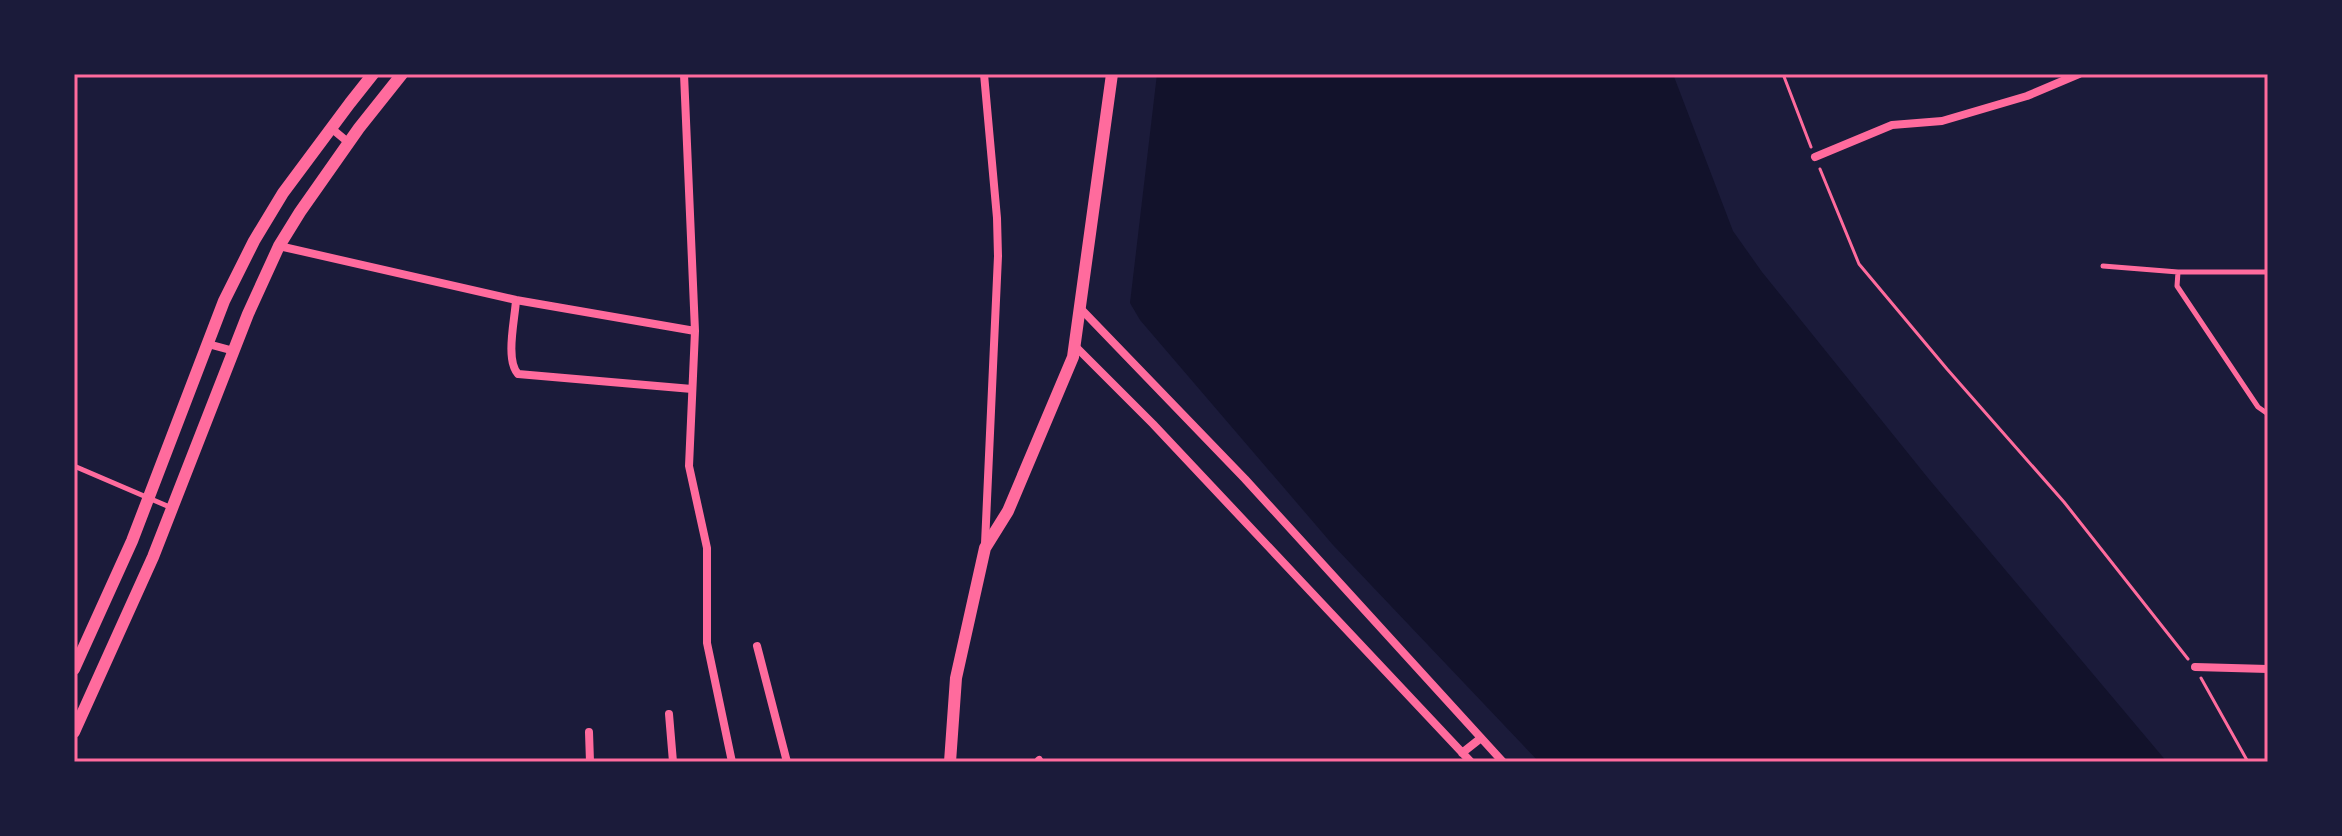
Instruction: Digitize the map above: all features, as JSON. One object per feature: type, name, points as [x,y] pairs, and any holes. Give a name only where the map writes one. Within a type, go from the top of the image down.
[{"type":"street","points":[[74,669],[132,541],[224,301],[254,241],[283,193],[373,74]]},
{"type":"street","points":[[74,732],[141,584],[279,246],[349,143],[402,74]]},
{"type":"street","points":[[684,74],[695,331],[689,466],[707,548],[707,643],[732,762]]},
{"type":"street","points":[[950,762],[956,678],[985,548],[998,256],[984,74]]},
{"type":"street","points":[[985,548],[1008,511],[1073,357],[1112,74]]},
{"type":"street","points":[[1815,157],[1892,125],[1942,121],[2027,96],[2079,74]]},
{"type":"street","points":[[331,128],[349,143]]},
{"type":"street","points":[[279,246],[516,300],[695,331]]},
{"type":"street","points":[[516,300],[511,358],[512,368],[518,374],[692,389]]},
{"type":"street","points":[[1081,309],[1245,479],[1503,762]]},
{"type":"street","points":[[208,344],[234,351]]},
{"type":"street","points":[[1075,346],[1153,424],[1471,762]]},
{"type":"street","points":[[757,646],[787,762]]},
{"type":"street","points":[[2195,667],[2268,669]]},
{"type":"street","points":[[669,714],[673,762]]},
{"type":"street","points":[[589,732],[590,762]]},
{"type":"street","points":[[1462,753],[1481,738]]},
{"type":"lane","points":[[2103,266],[2178,272],[2268,272]]},
{"type":"lane","points":[[2178,272],[2177,286],[2258,407],[2268,414]]},
{"type":"lane","points":[[74,466],[172,508]]},
{"type":"path","points":[[1783,74],[1859,264],[2064,502],[2195,667],[2248,762]]},
{"type":"shaded area","points":[[1157,74],[1673,74],[1733,231],[1762,272],[1928,478],[2167,762],[1539,762],[1333,545],[1140,320],[1130,303]]}]
